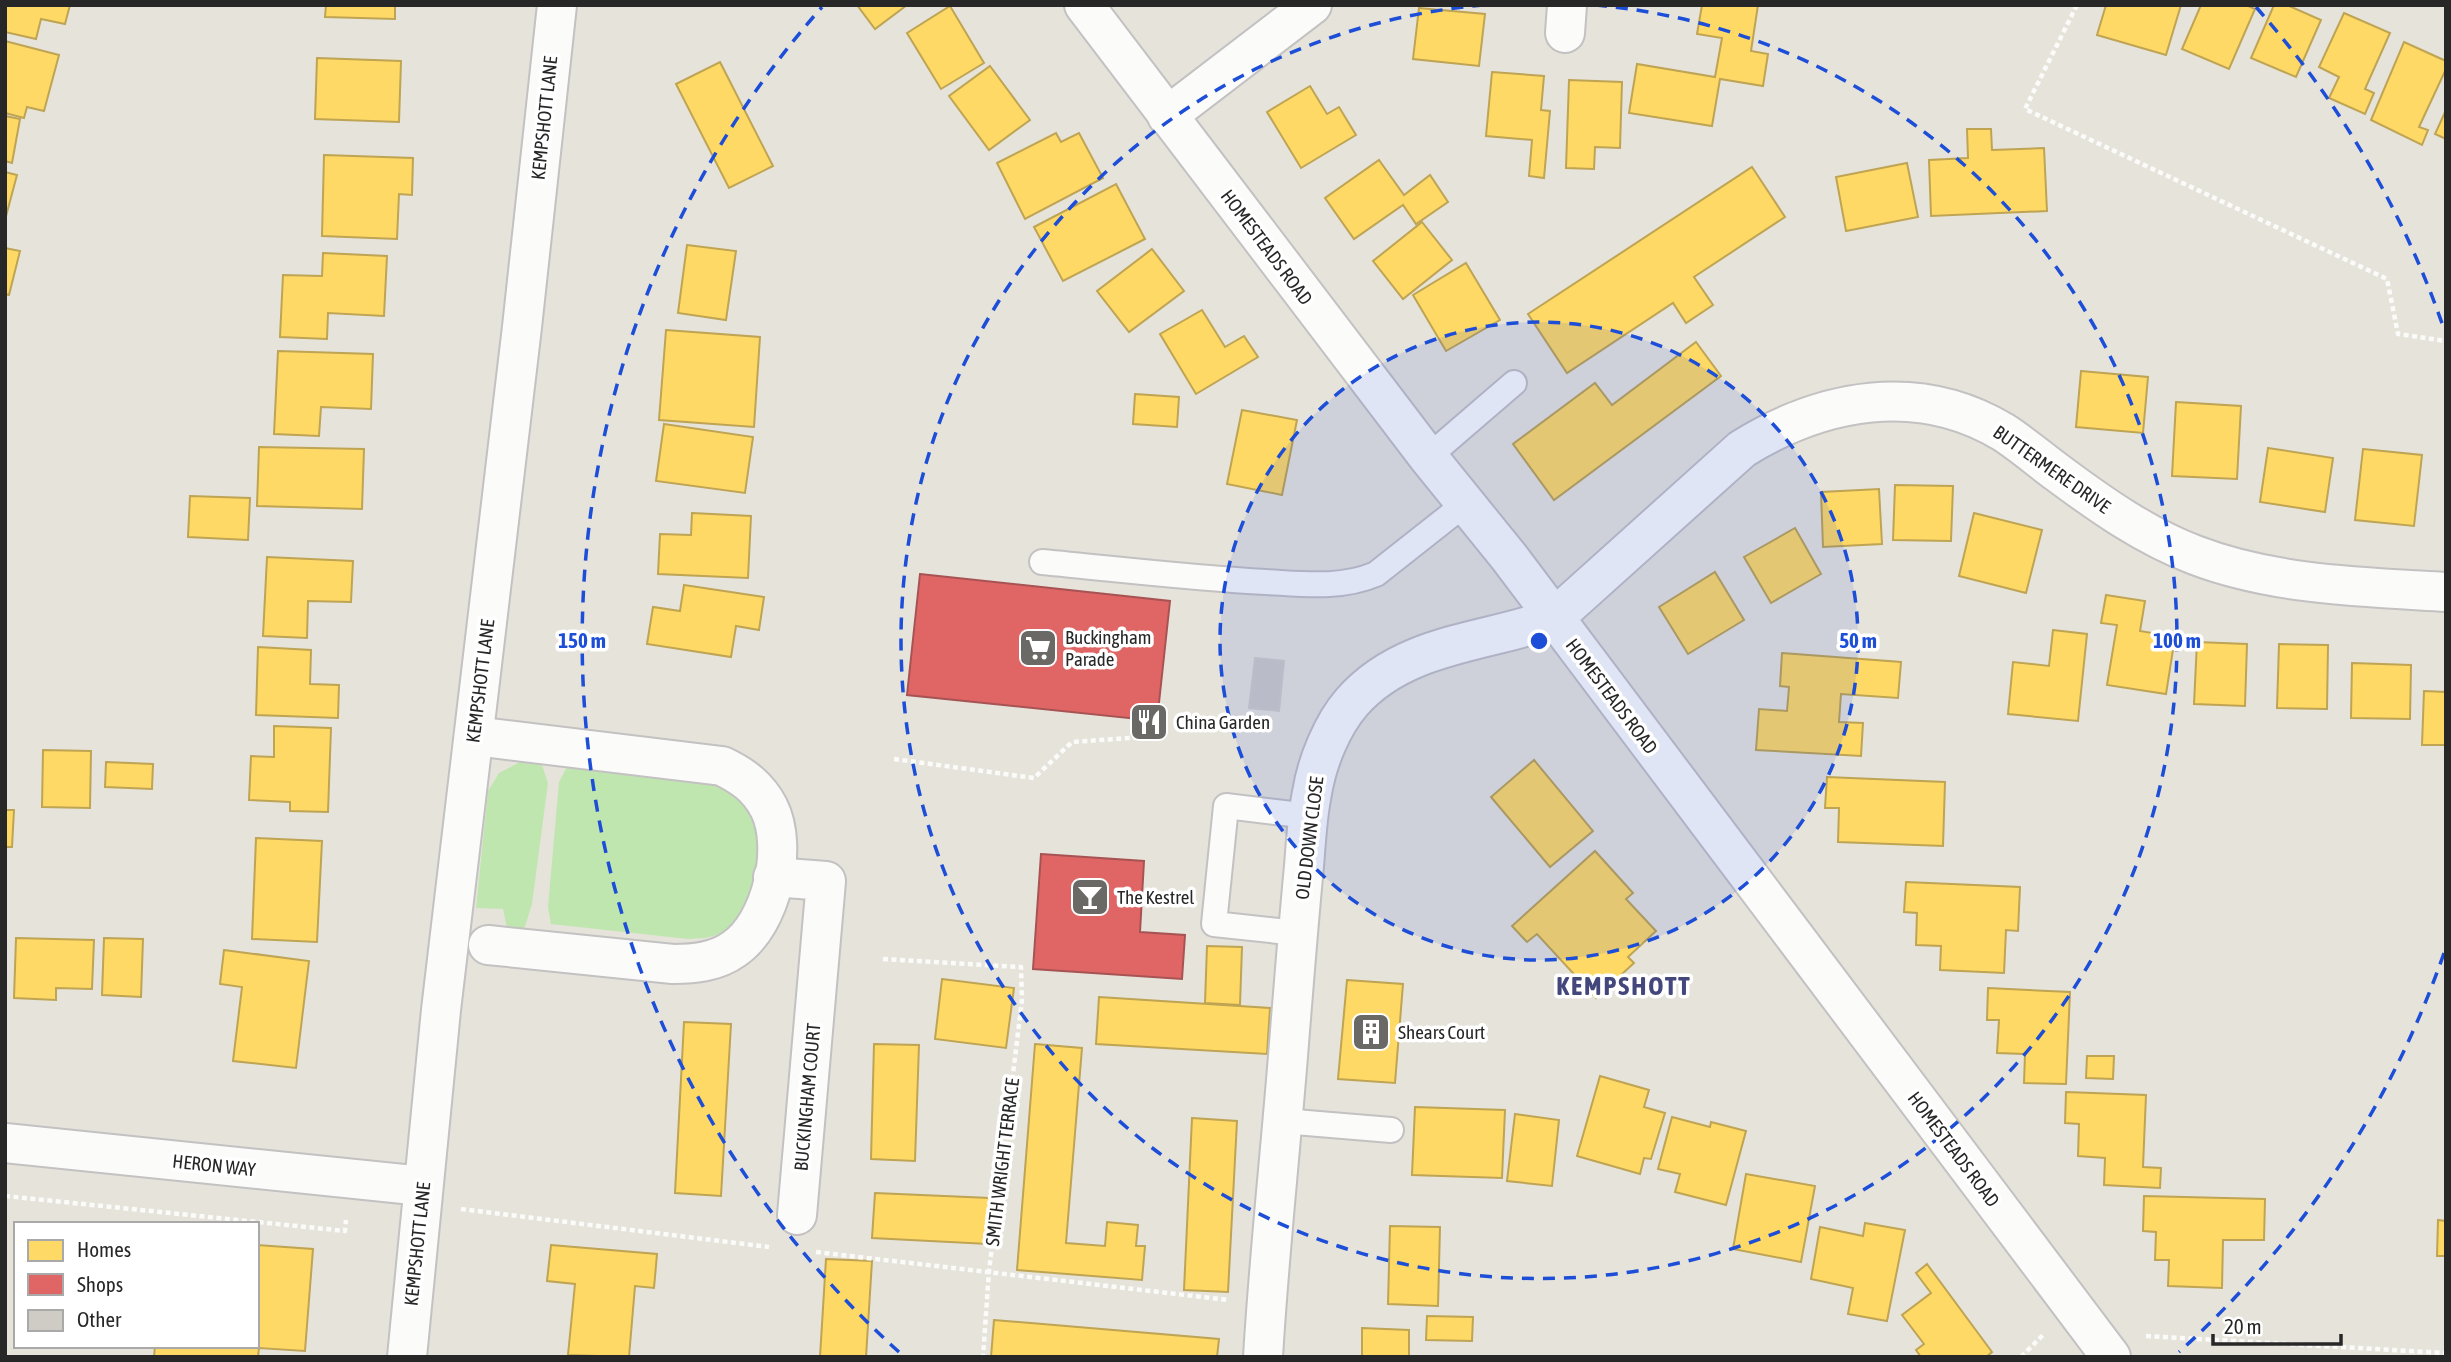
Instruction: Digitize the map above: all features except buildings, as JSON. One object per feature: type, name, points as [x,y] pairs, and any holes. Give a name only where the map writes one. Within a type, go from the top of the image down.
[{"type":"street","name":"KEMPSHOTT LANE","points":[[407,1357],[441,1010],[557,5]]},
{"type":"street","name":"HOMESTEADS ROAD","points":[[1084,5],[1427,457],[1466,503],[2123,1346]]},
{"type":"street","points":[[1167,117],[1312,5]]},
{"type":"street","name":"BUTTERMERE DRIVE","points":[[1554,618],[1742,449],[1767,433],[1814,413],[1870,402],[1901,401],[1957,411],[2004,432],[2129,523],[2155,537],[2225,565],[2264,574],[2330,583],[2446,592]]},
{"type":"street","name":"OLD DOWN CLOSE","points":[[1283,1121],[1297,933],[1312,791],[1318,767],[1338,720],[1369,686],[1393,668],[1415,657],[1441,648],[1521,631],[1554,618]]},
{"type":"street","points":[[474,736],[722,766],[753,785],[770,811],[776,841],[774,877],[766,909],[748,939],[732,951],[699,963],[673,964],[488,946]]},
{"type":"street","name":"BUCKINGHAM COURT","points":[[774,877],[827,881],[794,1238]]},
{"type":"street","points":[[1263,1357],[1283,1121]]},
{"type":"street","name":"HERON WAY","points":[[5,1143],[423,1186]]},
{"type":"lane","points":[[1427,457],[1514,383]]},
{"type":"lane","points":[[1042,562],[1226,580],[1340,584],[1359,582],[1376,574],[1466,503]]},
{"type":"lane","points":[[1297,933],[1214,924],[1220,858],[1226,806],[1309,816]]},
{"type":"lane","points":[[1283,1121],[1391,1130]]},
{"type":"path","points":[[2077,5],[2025,109],[2387,279],[2398,334],[2446,341]]},
{"type":"path","points":[[894,759],[1034,778],[1072,742],[1158,736]]},
{"type":"path","name":"SMITH WRIGHT TERRACE","points":[[883,959],[1021,967],[1022,1000],[989,1272],[983,1357]]},
{"type":"path","points":[[259,1222],[345,1231],[352,1180]]},
{"type":"path","points":[[5,1196],[258,1222]]},
{"type":"path","points":[[454,1208],[794,1238],[989,1272],[1266,1304]]},
{"type":"path","points":[[2021,1357],[2047,1332]]},
{"type":"path","points":[[2123,1346],[2446,1353]]},
{"type":"green space","points":[[520,762],[541,762],[548,783],[532,904],[522,936],[507,928],[503,909],[476,908],[488,791],[499,773]]},
{"type":"green space","points":[[568,765],[703,780],[727,787],[740,798],[751,813],[759,845],[753,895],[736,924],[721,934],[688,939],[551,924],[548,907],[559,782]]},
{"type":"place","name":"Buckingham Parade","points":[[1038,648]]},
{"type":"place","name":"China Garden","points":[[1149,722]]},
{"type":"place","name":"The Kestrel","points":[[1090,897]]},
{"type":"place","name":"Shears Court","points":[[1371,1032]]},
{"type":"district","name":"KEMPSHOTT","points":[[1624,986]]}]
